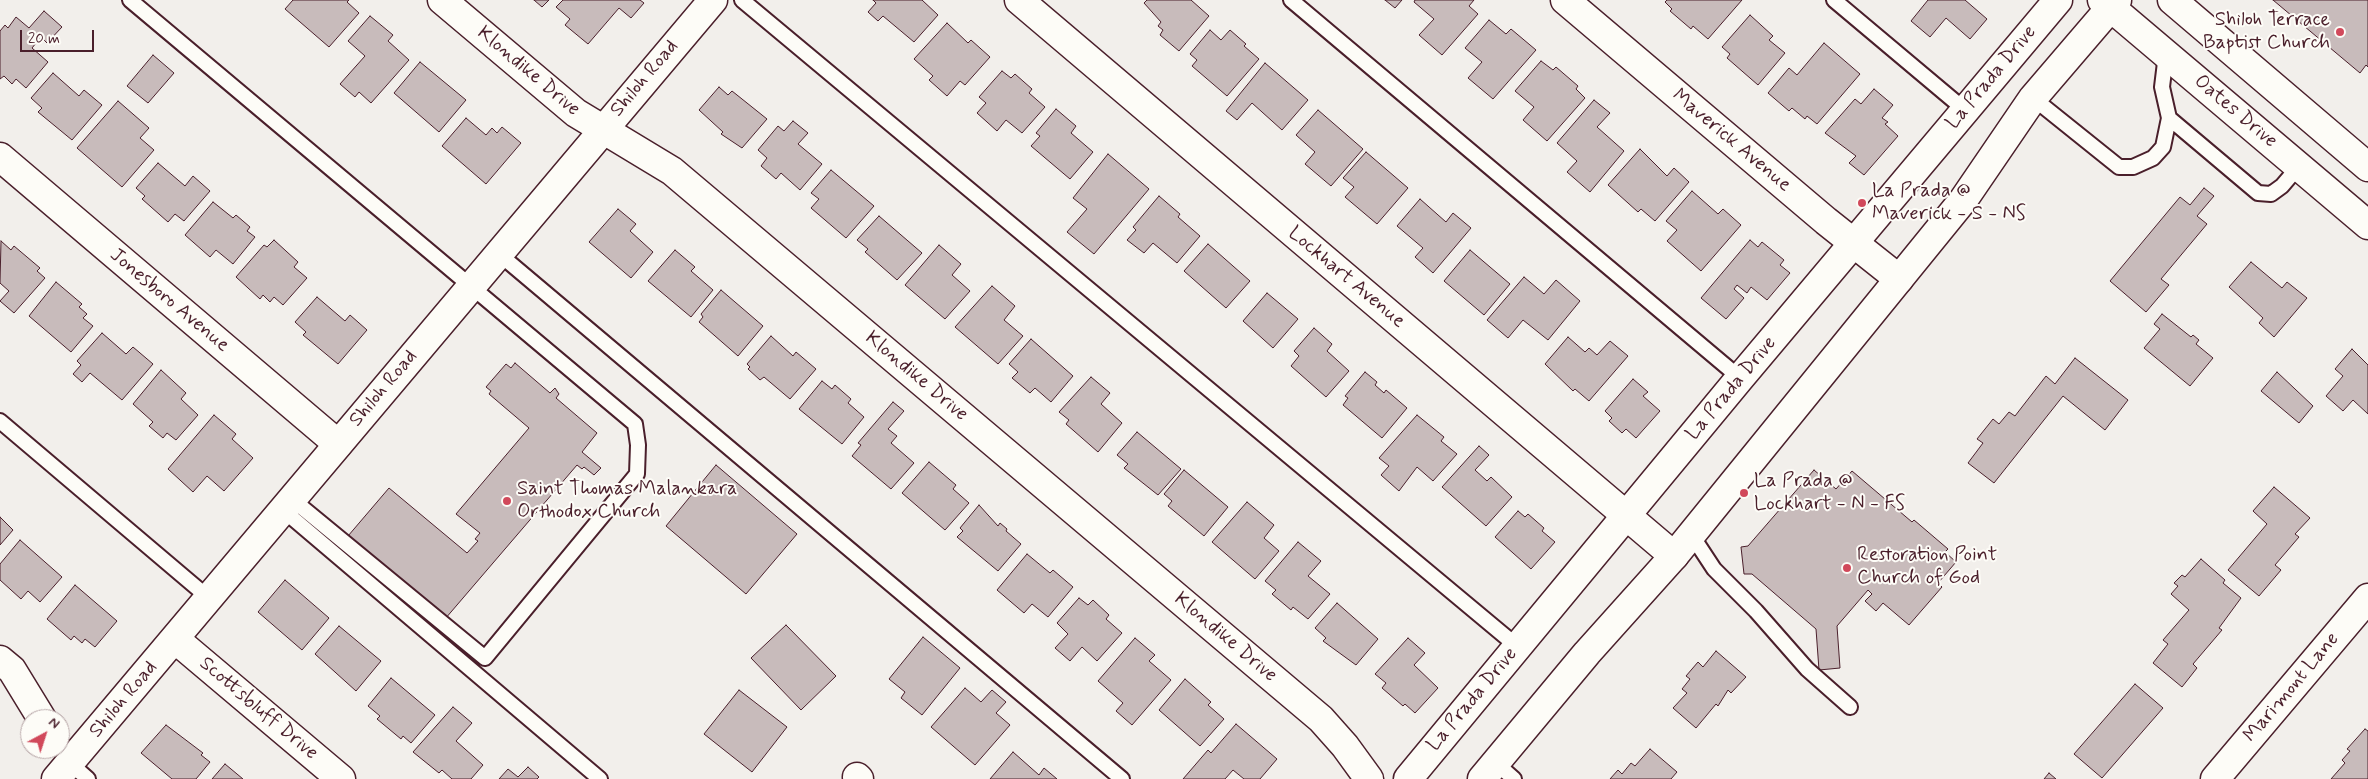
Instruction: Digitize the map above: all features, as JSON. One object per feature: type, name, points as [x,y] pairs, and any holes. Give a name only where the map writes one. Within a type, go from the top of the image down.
[{"type":"street","name":"Klondike Drive","points":[[442,0],[576,113],[672,171],[1321,719],[1345,746],[1369,779]]},
{"type":"street","name":"Shiloh Road","points":[[69,767],[712,0]]},
{"type":"street","name":"Lockhart Avenue","points":[[1019,0],[1674,556]]},
{"type":"street","name":"Maverick Avenue","points":[[1565,0],[1899,279]]},
{"type":"street","name":"La Prada Drive","points":[[1408,779],[1740,378],[2058,0]]},
{"type":"street","points":[[2172,0],[2368,167]]},
{"type":"street","points":[[1498,774],[1586,653],[1674,556],[1964,199],[2033,98],[2110,2]]},
{"type":"street","name":"Oates Drive","points":[[2110,2],[2166,54],[2368,225]]},
{"type":"street","name":"Jonesboro Avenue","points":[[0,157],[338,444]]},
{"type":"street","name":"Marimont Lane","points":[[2215,779],[2368,598]]},
{"type":"street","name":"Scottsbluff Drive","points":[[175,639],[341,779]]},
{"type":"street","points":[[0,660],[12,670],[36,709]]},
{"type":"lane","points":[[130,0],[635,424],[638,445],[637,474],[485,658],[288,505]]},
{"type":"lane","points":[[742,0],[1518,647]]},
{"type":"lane","points":[[1291,0],[1740,378]]},
{"type":"lane","points":[[1834,0],[1965,110]]},
{"type":"lane","points":[[2033,98],[2119,167],[2133,167],[2153,158],[2163,147],[2169,118],[2162,87],[2166,54]]},
{"type":"lane","points":[[2169,118],[2258,193],[2271,194],[2282,186],[2299,166]]},
{"type":"lane","points":[[498,253],[1122,779]]},
{"type":"lane","points":[[0,421],[210,599]]},
{"type":"lane","points":[[288,505],[600,779]]},
{"type":"lane","points":[[1691,534],[1714,569],[1756,611],[1808,669],[1850,708]]},
{"type":"building","points":[[293,0],[349,0],[347,2],[359,13],[329,47],[285,9]]},
{"type":"building","points":[[534,0],[549,0],[542,7]]},
{"type":"building","points":[[563,0],[640,0],[644,3],[631,18],[619,8],[588,44],[565,25],[570,19],[556,7]]},
{"type":"building","points":[[873,0],[922,0],[938,15],[914,42],[883,16],[878,21],[868,12],[876,3]]},
{"type":"building","points":[[1147,0],[1191,0],[1209,16],[1179,51],[1160,35],[1163,30],[1158,26],[1161,22],[1144,3]]},
{"type":"building","points":[[1385,0],[1402,0],[1395,8]]},
{"type":"building","points":[[1415,0],[1474,0],[1469,6],[1478,14],[1442,55],[1419,35],[1434,19],[1414,2]]},
{"type":"building","points":[[1667,0],[1742,0],[1708,39],[1693,26],[1691,29],[1670,11],[1672,9],[1665,2]]},
{"type":"building","points":[[1928,0],[1965,0],[1987,19],[1970,39],[1946,18],[1930,37],[1911,21]]},
{"type":"building","name":"Shiloh Terrace Baptist Church","points":[[2273,0],[2368,0],[2368,67],[2366,65],[2360,73]]},
{"type":"building","points":[[44,11],[62,27],[47,43],[41,37],[32,48],[48,62],[26,88],[16,79],[12,84],[4,76],[0,79],[0,31],[5,25],[8,28],[16,17],[29,28]]},
{"type":"building","points":[[1750,15],[1773,36],[1769,40],[1785,53],[1758,85],[1727,58],[1730,54],[1722,47]]},
{"type":"building","points":[[370,16],[393,35],[388,41],[409,60],[371,103],[359,92],[355,97],[340,84],[365,56],[348,41]]},
{"type":"building","points":[[1489,20],[1506,34],[1511,29],[1536,50],[1493,99],[1468,78],[1482,62],[1465,48]]},
{"type":"building","points":[[947,23],[968,43],[971,40],[990,57],[965,85],[960,81],[947,96],[929,80],[933,76],[914,59]]},
{"type":"building","points":[[1210,30],[1221,40],[1230,30],[1259,59],[1227,96],[1192,66],[1197,60],[1190,54]]},
{"type":"building","points":[[1824,43],[1860,74],[1817,124],[1807,116],[1805,119],[1792,108],[1789,111],[1768,93],[1789,68],[1797,75]]},
{"type":"building","points":[[153,55],[174,73],[148,103],[127,86]]},
{"type":"building","points":[[1541,61],[1553,70],[1556,67],[1578,86],[1576,89],[1585,98],[1547,141],[1523,120],[1534,107],[1515,91]]},
{"type":"building","points":[[420,62],[466,100],[439,132],[394,93]]},
{"type":"building","points":[[1265,63],[1308,100],[1282,130],[1252,103],[1237,120],[1226,111]]},
{"type":"building","points":[[1002,71],[1011,78],[1015,74],[1032,89],[1029,93],[1045,107],[1022,133],[1006,120],[997,131],[977,113],[986,103],[979,97]]},
{"type":"building","points":[[53,73],[79,96],[84,90],[102,105],[72,140],[38,112],[42,108],[31,98]]},
{"type":"building","points":[[719,87],[728,95],[732,91],[767,119],[742,148],[721,134],[723,132],[699,110]]},
{"type":"building","points":[[1874,89],[1893,105],[1882,118],[1888,122],[1885,124],[1898,136],[1864,175],[1849,163],[1856,156],[1825,133],[1855,99],[1861,104]]},
{"type":"building","points":[[1594,100],[1610,113],[1597,127],[1624,151],[1590,192],[1567,172],[1577,161],[1557,143]]},
{"type":"building","points":[[118,101],[149,128],[140,138],[154,150],[122,187],[77,148]]},
{"type":"building","points":[[1056,109],[1076,126],[1071,133],[1093,152],[1070,179],[1031,146],[1040,136],[1036,133]]},
{"type":"building","points":[[1318,110],[1363,149],[1331,186],[1305,164],[1315,152],[1296,135]]},
{"type":"building","points":[[466,118],[486,135],[492,128],[497,133],[502,127],[521,143],[486,184],[442,146]]},
{"type":"building","points":[[793,121],[808,133],[798,144],[822,164],[800,190],[781,173],[776,179],[761,166],[767,158],[758,150],[778,126],[784,131]]},
{"type":"building","points":[[1640,149],[1667,176],[1674,168],[1689,182],[1655,221],[1641,209],[1638,212],[1608,185]]},
{"type":"building","points":[[1366,152],[1408,188],[1377,224],[1345,197],[1354,187],[1343,178]]},
{"type":"building","points":[[1108,154],[1149,189],[1094,254],[1067,232],[1087,209],[1073,198]]},
{"type":"building","points":[[158,163],[185,186],[193,176],[210,191],[184,221],[175,214],[168,222],[142,199],[145,196],[136,188]]},
{"type":"building","points":[[831,170],[874,206],[846,238],[811,208],[819,199],[811,193]]},
{"type":"building","points":[[2204,188],[2214,196],[2197,216],[2207,224],[2161,279],[2169,285],[2146,312],[2110,281],[2180,197],[2190,205]]},
{"type":"building","points":[[1692,191],[1718,214],[1723,209],[1741,225],[1701,271],[1667,241],[1677,230],[1666,221]]},
{"type":"building","points":[[1159,196],[1180,214],[1178,217],[1200,236],[1177,263],[1153,243],[1144,253],[1127,240],[1136,230],[1133,227]]},
{"type":"building","points":[[1420,199],[1446,222],[1453,213],[1471,228],[1433,273],[1415,257],[1423,248],[1397,226]]},
{"type":"building","points":[[213,202],[233,218],[236,215],[250,227],[247,231],[255,237],[233,264],[216,250],[210,257],[185,235]]},
{"type":"building","points":[[618,209],[636,224],[630,231],[653,252],[631,278],[589,242]]},
{"type":"building","points":[[879,216],[922,253],[897,280],[865,252],[868,249],[857,240]]},
{"type":"building","points":[[274,240],[298,262],[294,267],[307,278],[283,305],[274,297],[270,302],[263,295],[260,299],[236,277],[264,245],[267,247]]},
{"type":"building","points":[[1750,240],[1758,247],[1762,242],[1784,260],[1780,265],[1790,273],[1767,300],[1751,287],[1747,293],[1737,285],[1734,289],[1744,298],[1726,319],[1701,298]]},
{"type":"building","points":[[1,241],[11,250],[14,246],[40,268],[37,271],[45,278],[14,313],[0,301],[9,291],[0,283]]},
{"type":"building","points":[[1208,244],[1250,281],[1226,308],[1184,271]]},
{"type":"building","points":[[939,245],[961,264],[952,275],[970,291],[945,319],[905,285]]},
{"type":"building","points":[[675,250],[695,267],[691,271],[713,290],[691,317],[648,281]]},
{"type":"building","points":[[1470,250],[1510,284],[1484,315],[1444,281]]},
{"type":"building","points":[[2251,262],[2282,288],[2287,282],[2307,298],[2274,337],[2259,323],[2263,318],[2229,287]]},
{"type":"building","points":[[1524,277],[1544,294],[1556,280],[1580,301],[1548,340],[1523,320],[1508,338],[1487,320]]},
{"type":"building","points":[[56,282],[82,304],[79,307],[87,314],[83,318],[93,326],[71,352],[29,316]]},
{"type":"building","points":[[992,286],[1015,306],[1004,320],[1023,336],[998,364],[955,327]]},
{"type":"building","points":[[721,290],[763,326],[738,356],[699,322],[703,317],[701,314]]},
{"type":"building","points":[[1267,293],[1298,319],[1273,348],[1243,321]]},
{"type":"building","points":[[317,297],[345,321],[350,315],[367,330],[338,364],[303,335],[306,332],[295,322]]},
{"type":"building","points":[[2162,314],[2191,337],[2193,335],[2199,340],[2196,344],[2213,358],[2190,386],[2144,348],[2160,329],[2154,324]]},
{"type":"building","points":[[1314,328],[1332,344],[1327,351],[1349,371],[1326,397],[1291,366],[1299,356],[1294,351]]},
{"type":"building","points":[[102,333],[126,354],[133,347],[153,364],[122,400],[90,373],[82,382],[73,374],[81,365],[77,361]]},
{"type":"building","points":[[771,336],[793,356],[796,352],[816,369],[790,399],[764,377],[760,380],[748,369],[750,367],[747,364]]},
{"type":"building","points":[[1568,337],[1585,352],[1589,348],[1597,355],[1610,341],[1628,356],[1589,401],[1575,389],[1573,391],[1545,364]]},
{"type":"building","points":[[1031,339],[1073,376],[1051,402],[1035,388],[1030,393],[1012,378],[1018,372],[1009,364]]},
{"type":"building","points":[[2352,349],[2368,365],[2368,414],[2353,400],[2343,411],[2326,396],[2343,376],[2335,369]]},
{"type":"building","points":[[2075,358],[2128,400],[2105,430],[2063,396],[1994,483],[1968,463],[1983,443],[1977,439],[1993,419],[1999,424],[2009,412],[2015,416],[2046,376],[2055,384]]},
{"type":"building","name":"Saint Thomas Malankara Orthodox Church","points":[[515,363],[550,393],[555,388],[559,394],[556,398],[597,433],[582,452],[601,468],[594,475],[584,467],[582,469],[577,465],[445,619],[348,536],[389,488],[467,553],[478,541],[475,539],[480,533],[456,514],[529,428],[489,394],[491,391],[486,387],[506,364],[511,368]]},
{"type":"building","points":[[161,370],[186,393],[181,399],[198,415],[176,440],[167,433],[163,438],[149,426],[153,422],[133,404]]},
{"type":"building","points":[[1365,372],[1377,382],[1375,385],[1384,393],[1386,390],[1407,408],[1382,438],[1343,405],[1348,398],[1345,396]]},
{"type":"building","points":[[2277,372],[2313,406],[2299,423],[2261,391]]},
{"type":"building","points":[[1091,377],[1110,393],[1101,404],[1122,423],[1098,452],[1066,424],[1069,420],[1059,412]]},
{"type":"building","points":[[1633,379],[1648,392],[1643,396],[1660,411],[1636,438],[1626,429],[1622,433],[1609,421],[1612,418],[1605,411]]},
{"type":"building","points":[[822,381],[832,389],[835,385],[851,399],[848,403],[864,417],[842,444],[799,409]]},
{"type":"building","points":[[893,402],[904,411],[888,429],[897,436],[891,443],[914,463],[891,489],[852,456],[861,445],[858,443]]},
{"type":"building","points":[[214,415],[236,434],[232,439],[253,458],[224,491],[207,476],[193,492],[168,469]]},
{"type":"building","points":[[1417,415],[1444,437],[1441,441],[1457,454],[1433,481],[1417,467],[1399,491],[1381,475],[1389,466],[1379,458]]},
{"type":"building","points":[[1137,432],[1181,469],[1158,495],[1124,468],[1128,464],[1117,455]]},
{"type":"building","points":[[1479,446],[1489,455],[1475,470],[1487,481],[1491,477],[1512,497],[1486,526],[1442,487]]},
{"type":"building","points":[[929,462],[956,485],[953,489],[969,503],[945,530],[902,493]]},
{"type":"building","points":[[716,465],[797,534],[746,594],[666,526]]},
{"type":"building","points":[[1184,470],[1228,507],[1204,536],[1168,506],[1172,501],[1164,494]]},
{"type":"building","name":"Restoration Point Church of God","points":[[1814,470],[1836,489],[1852,471],[1912,522],[1914,520],[1948,549],[1945,552],[1956,562],[1938,583],[1942,587],[1909,625],[1883,603],[1876,611],[1865,601],[1872,594],[1868,590],[1837,626],[1840,668],[1819,670],[1816,629],[1752,574],[1744,574],[1741,547],[1748,546]]},
{"type":"building","points":[[2274,487],[2310,518],[2295,534],[2299,537],[2275,565],[2281,570],[2259,596],[2228,570],[2267,524],[2253,511]]},
{"type":"building","points":[[1247,502],[1274,525],[1264,538],[1279,551],[1255,579],[1212,542]]},
{"type":"building","points":[[979,505],[998,526],[1000,523],[1021,544],[998,571],[957,537],[963,531],[960,528]]},
{"type":"building","points":[[1518,511],[1525,517],[1528,514],[1544,528],[1542,531],[1555,542],[1531,569],[1495,537]]},
{"type":"building","points":[[0,517],[13,530],[0,545]]},
{"type":"building","points":[[20,540],[62,577],[40,602],[28,591],[21,599],[0,580],[0,564]]},
{"type":"building","points":[[1298,542],[1321,561],[1308,576],[1330,594],[1308,619],[1293,607],[1291,610],[1272,594],[1276,590],[1265,581]]},
{"type":"building","points":[[1027,554],[1050,573],[1053,570],[1073,587],[1048,617],[1032,604],[1024,613],[997,590]]},
{"type":"building","points":[[2201,559],[2225,580],[2223,583],[2241,598],[2219,628],[2222,630],[2193,664],[2197,668],[2182,687],[2153,663],[2168,644],[2163,640],[2189,610],[2171,594],[2178,586],[2174,583],[2182,575],[2185,577]]},
{"type":"building","points":[[285,580],[329,618],[302,650],[258,612]]},
{"type":"building","points":[[75,585],[117,621],[95,647],[85,639],[82,643],[74,636],[71,640],[47,619]]},
{"type":"building","points":[[1079,598],[1088,605],[1093,600],[1109,615],[1106,619],[1122,633],[1097,661],[1082,647],[1070,661],[1055,648],[1068,634],[1057,623]]},
{"type":"building","points":[[1337,603],[1378,639],[1356,665],[1323,641],[1326,638],[1315,628]]},
{"type":"building","points":[[786,625],[836,676],[801,710],[751,658]]},
{"type":"building","points":[[339,626],[381,661],[356,691],[315,654]]},
{"type":"building","points":[[923,637],[960,668],[922,715],[901,698],[905,692],[889,679]]},
{"type":"building","points":[[1135,638],[1155,655],[1149,661],[1171,680],[1132,725],[1116,711],[1123,703],[1098,681]]},
{"type":"building","points":[[1408,638],[1425,653],[1414,665],[1438,688],[1415,713],[1405,704],[1403,706],[1382,688],[1386,683],[1375,674]]},
{"type":"building","points":[[1716,651],[1746,677],[1731,693],[1728,690],[1718,706],[1716,704],[1696,728],[1673,708],[1687,693],[1682,689],[1690,679],[1686,676],[1698,662],[1703,667]]},
{"type":"building","points":[[391,678],[435,715],[411,743],[403,736],[401,739],[377,719],[380,716],[368,706]]},
{"type":"building","points":[[1185,679],[1211,702],[1208,705],[1224,719],[1200,746],[1159,710]]},
{"type":"building","points":[[2135,684],[2163,708],[2102,778],[2074,754]]},
{"type":"building","points":[[965,688],[981,702],[992,690],[1006,702],[996,713],[1010,725],[975,765],[931,727]]},
{"type":"building","points":[[739,690],[787,727],[752,772],[704,734]]},
{"type":"building","points":[[453,707],[472,723],[456,741],[483,765],[471,779],[452,779],[442,770],[439,773],[413,752]]},
{"type":"building","points":[[1236,724],[1277,759],[1260,779],[1244,779],[1233,770],[1225,779],[1183,779],[1208,750],[1211,753]]},
{"type":"building","points":[[166,725],[203,753],[201,755],[210,762],[196,779],[172,779],[141,753]]},
{"type":"building","points":[[2365,729],[2368,731],[2368,779],[2331,779],[2345,763],[2342,760],[2350,751],[2347,749]]},
{"type":"building","points":[[1650,749],[1677,772],[1671,779],[1610,779],[1618,770],[1622,774],[1631,763],[1635,766]]},
{"type":"building","points":[[1013,752],[1039,775],[1044,768],[1057,779],[990,779]]},
{"type":"building","points":[[225,764],[243,779],[212,779]]},
{"type":"building","points":[[528,767],[539,777],[537,779],[499,779],[508,769],[518,777]]},
{"type":"building","points":[[2049,773],[2056,779],[2044,779]]},
{"type":"place","name":"Shiloh Terrace Baptist Church","points":[[2340,32]]},
{"type":"place","name":"La Prada @ Maverick - S - NS","points":[[1862,203]]},
{"type":"place","name":"La Prada @ Lockhart - N - FS","points":[[1744,493]]},
{"type":"place","name":"Saint Thomas Malankara Orthodox Church","points":[[507,501]]},
{"type":"place","name":"Restoration Point Church of God","points":[[1847,568]]}]
